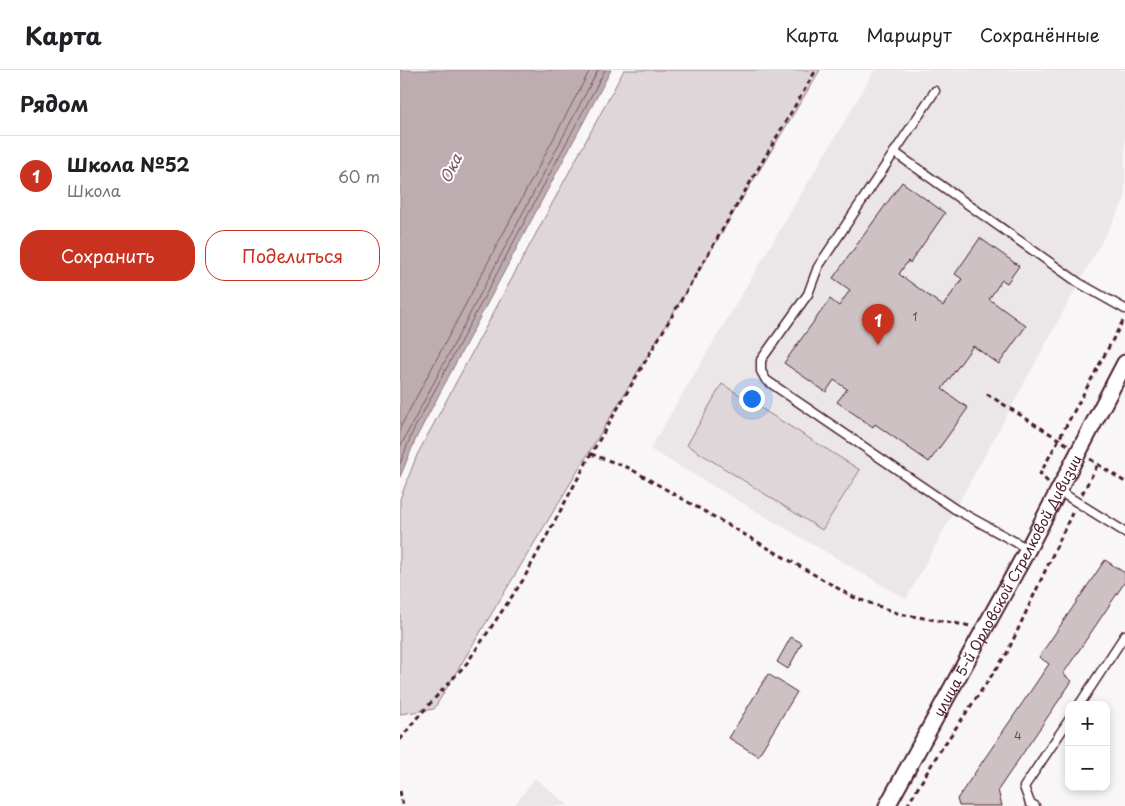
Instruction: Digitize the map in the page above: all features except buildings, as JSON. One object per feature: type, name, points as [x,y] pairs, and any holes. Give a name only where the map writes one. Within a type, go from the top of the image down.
[{"type":"street","name":"улица 5-й Орловской Стрелковой Дивизии","points":[[889,805],[1059,491],[1125,363]]},
{"type":"lane","points":[[935,91],[818,266],[808,294],[761,360],[761,371],[766,380],[955,510],[1028,549]]},
{"type":"lane","points":[[894,152],[1079,283],[1125,309]]},
{"type":"lane","points":[[1059,491],[1125,532]]},
{"type":"lane","points":[[1082,701],[1125,635]]},
{"type":"lane","points":[[1035,806],[1030,802],[1024,787],[1065,726]]},
{"type":"path","points":[[400,740],[473,654],[523,580],[592,454],[816,70]]},
{"type":"path","points":[[987,394],[1125,482]]},
{"type":"path","points":[[592,454],[629,468],[853,597],[900,614],[971,626]]},
{"type":"path","points":[[907,806],[938,754],[1007,653],[1077,502],[1098,464]]},
{"type":"path","points":[[400,791],[403,806]]},
{"type":"shaded area","points":[[624,70],[820,70],[434,709],[400,714],[400,499],[417,455]]},
{"type":"shaded area","points":[[875,70],[1125,70],[1125,199],[906,599],[650,449]]},
{"type":"shaded area","points":[[722,384],[860,470],[822,530],[687,445]]},
{"type":"shaded area","points":[[535,778],[569,806],[514,806]]},
{"type":"water","name":"Ока","points":[[400,70],[611,70],[417,436],[400,477]]},
{"type":"place","name":"Школа №52","points":[[878,345]]}]
